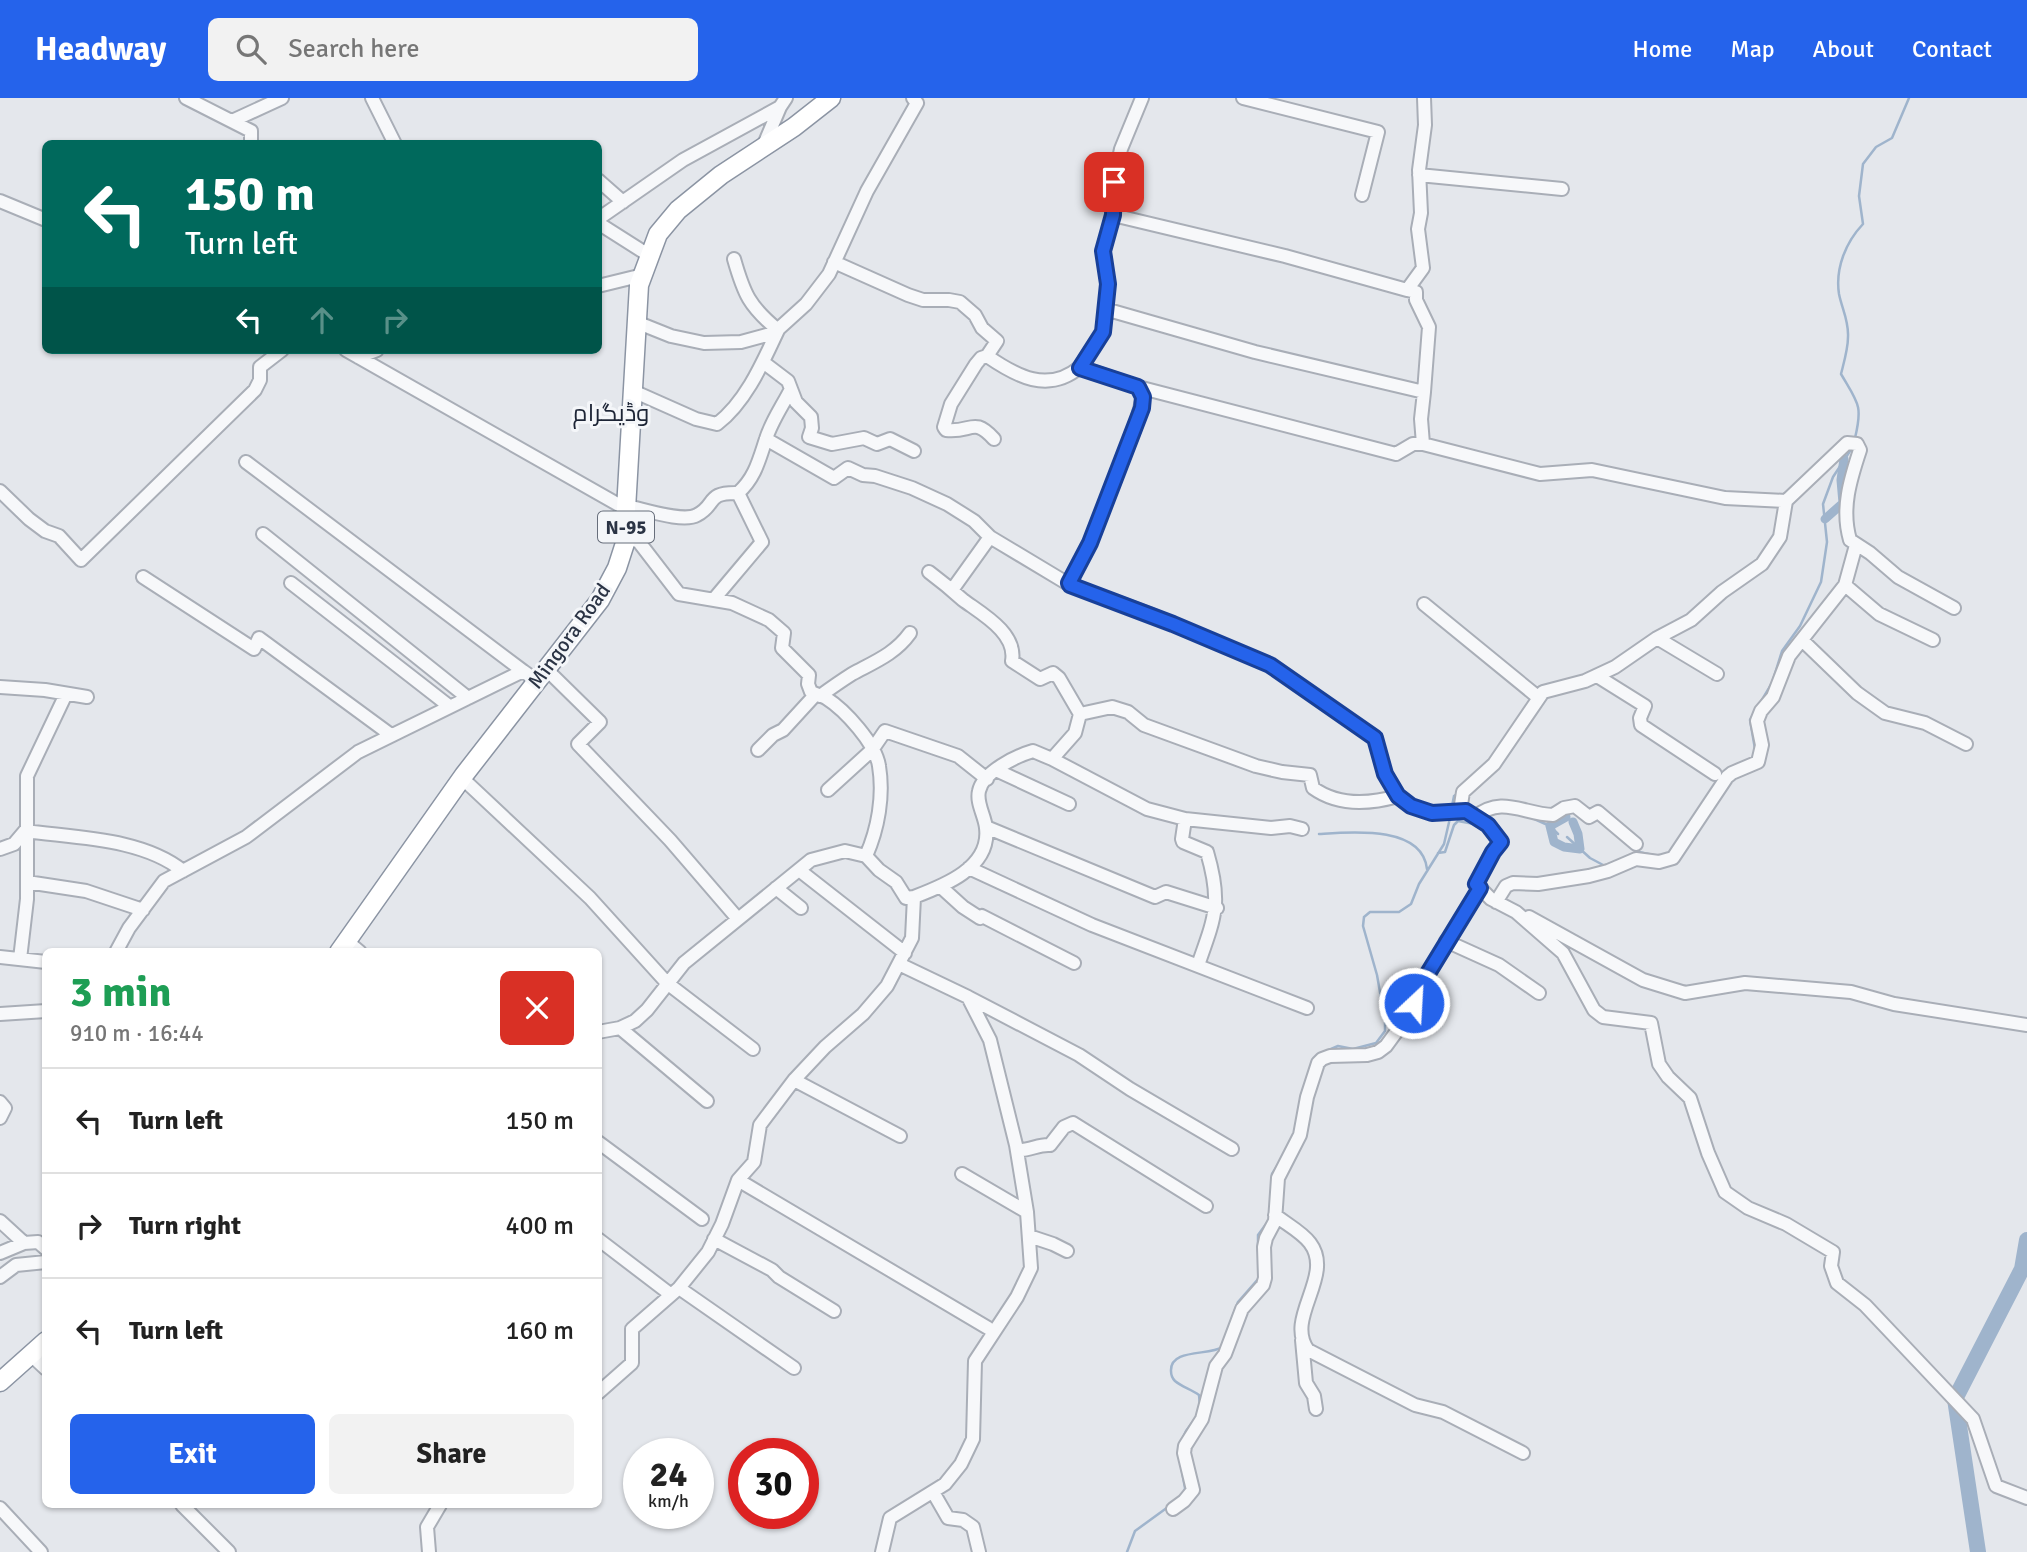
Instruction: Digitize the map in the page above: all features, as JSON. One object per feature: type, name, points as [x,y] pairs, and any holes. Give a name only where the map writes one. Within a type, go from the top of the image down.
[{"type":"highway","name":"Mingora Road","points":[[349,948],[535,673],[600,600],[617,568],[627,537],[626,507],[639,285],[658,234],[678,211],[721,175],[794,127],[831,98]]},
{"type":"highway","points":[[0,1382],[42,1345]]},
{"type":"street","points":[[186,98],[251,131],[251,140]]},
{"type":"street","points":[[232,121],[258,102],[282,98]]},
{"type":"street","points":[[372,98],[393,140]]},
{"type":"street","points":[[636,322],[671,336],[704,343],[741,342],[778,330],[806,304],[829,274],[867,191],[917,103],[913,98]]},
{"type":"street","points":[[987,356],[1010,372],[1035,380],[1069,377],[1080,368],[1103,332],[1108,284],[1103,251],[1113,215],[1114,182],[1121,149],[1142,98]]},
{"type":"street","points":[[1243,98],[1378,132],[1362,195]]},
{"type":"street","points":[[1407,290],[1423,268],[1418,229],[1421,213],[1419,175],[1425,125],[1424,98]]},
{"type":"street","points":[[763,148],[783,102]]},
{"type":"street","points":[[602,218],[682,160],[783,102]]},
{"type":"street","points":[[1419,175],[1562,189]]},
{"type":"street","points":[[602,184],[623,202]]},
{"type":"street","points":[[2,206],[42,219]]},
{"type":"street","points":[[1113,215],[1285,256],[1416,292],[1416,300],[1429,327],[1421,419],[1423,444]]},
{"type":"street","points":[[602,224],[650,256]]},
{"type":"street","points":[[734,259],[744,292],[760,315],[778,330]]},
{"type":"street","points":[[834,261],[915,298],[960,302],[975,315],[982,328],[997,341],[987,356],[976,364],[951,404],[944,427],[954,431],[983,427],[994,439]]},
{"type":"street","points":[[602,285],[643,275]]},
{"type":"street","points":[[1105,309],[1255,352],[1424,392]]},
{"type":"street","points":[[633,391],[696,419],[717,424],[730,414],[763,362],[778,330]]},
{"type":"street","points":[[0,491],[29,519],[45,531],[59,536],[81,560],[255,390],[260,380],[260,367],[277,354]]},
{"type":"street","points":[[353,354],[626,507],[687,518],[698,515],[712,499],[722,494],[738,493],[745,487],[760,462],[765,439],[791,389]]},
{"type":"street","points":[[358,357],[366,354]]},
{"type":"street","points":[[763,362],[788,381],[796,402],[811,416],[812,428],[796,457]]},
{"type":"street","points":[[1080,368],[1138,387],[1396,454],[1413,444],[1423,444],[1539,474],[1592,470],[1725,498],[1786,501]]},
{"type":"street","points":[[1070,585],[1090,543],[1142,408],[1143,397],[1138,387]]},
{"type":"street","points":[[808,438],[832,444],[853,438],[864,438],[877,444],[890,439],[914,450]]},
{"type":"street","points":[[765,439],[834,478],[848,468],[863,475],[875,476],[912,488],[974,520],[990,537],[1070,585],[1216,641],[1270,665],[1375,738],[1385,774],[1398,796],[1411,806],[1432,813],[1466,811],[1488,825],[1501,842],[1476,884],[1496,902],[1594,951],[1643,980],[1685,993],[1745,983],[1851,992],[1894,1004],[2027,1025]]},
{"type":"street","points":[[1460,811],[1463,792],[1494,764],[1543,692],[1597,676],[1629,659],[1657,638],[1691,620],[1722,592],[1762,564],[1780,537],[1786,501],[1854,443],[1860,450],[1846,494],[1847,531],[1850,540],[1870,552],[1898,577],[1954,608]]},
{"type":"street","points":[[246,461],[600,722],[578,744],[670,840],[738,919]]},
{"type":"street","points":[[714,599],[762,542],[738,493]]},
{"type":"street","points":[[263,534],[468,698]]},
{"type":"street","points":[[627,537],[639,542],[675,591],[699,599],[733,603],[769,620],[785,633],[782,648],[809,675],[810,689],[829,701],[860,729],[879,764],[880,797],[876,832],[866,856]]},
{"type":"street","points":[[952,590],[990,537]]},
{"type":"street","points":[[1496,902],[1506,886],[1513,883],[1538,884],[1608,871],[1636,859],[1659,862],[1673,858],[1727,777],[1758,762],[1762,745],[1757,721],[1760,711],[1773,697],[1786,662],[1845,585],[1856,545]]},
{"type":"street","points":[[929,572],[1002,631],[1013,655],[1012,661],[1040,679],[1054,673],[1059,678],[1080,714],[1075,733],[1052,759]]},
{"type":"street","points":[[143,577],[254,649],[259,638],[391,735]]},
{"type":"street","points":[[291,583],[449,706]]},
{"type":"street","points":[[1845,585],[1879,614],[1933,640]]},
{"type":"street","points":[[1424,604],[1539,698]]},
{"type":"street","points":[[758,750],[773,735],[783,730],[818,695],[888,655],[902,645],[909,633]]},
{"type":"street","points":[[1657,638],[1717,674]]},
{"type":"street","points":[[1802,640],[1847,684],[1885,713],[1925,723],[1966,744]]},
{"type":"street","points":[[118,948],[129,928],[164,881],[246,837],[358,752],[449,706],[535,673]]},
{"type":"street","points":[[1597,676],[1645,706],[1640,718],[1641,724],[1715,774]]},
{"type":"street","points":[[0,687],[86,697]]},
{"type":"street","points":[[20,959],[27,882],[27,776],[66,694]]},
{"type":"street","points":[[1080,714],[1107,708],[1128,712],[1144,725],[1256,766],[1310,775],[1313,788],[1332,797],[1368,803],[1398,796]]},
{"type":"street","points":[[828,790],[872,750],[885,731],[958,756],[992,775],[1069,804]]},
{"type":"street","points":[[602,1031],[620,1028],[635,1021],[648,1010],[684,963],[811,860],[845,851],[866,856],[896,882],[906,898],[941,887],[980,858],[986,827],[978,794],[981,785],[1005,761],[1033,751],[1147,809],[1185,819],[1302,829]]},
{"type":"street","points":[[463,778],[590,898],[667,983],[753,1049]]},
{"type":"street","points":[[1475,817],[1490,807],[1498,806],[1517,807],[1547,815],[1575,806],[1589,817],[1598,812],[1636,844]]},
{"type":"street","points":[[1185,819],[1181,834],[1183,842],[1208,852],[1215,878],[1217,908],[1198,965]]},
{"type":"street","points":[[986,827],[1155,897],[1166,892],[1217,908]]},
{"type":"street","points":[[26,831],[81,837],[143,849],[166,859],[183,871]]},
{"type":"street","points":[[0,849],[14,844],[26,831]]},
{"type":"street","points":[[970,868],[1092,925],[1307,1008]]},
{"type":"street","points":[[799,870],[902,958],[968,997],[1079,1055],[1130,1089],[1233,1149]]},
{"type":"street","points":[[27,882],[86,891],[142,910]]},
{"type":"street","points":[[941,887],[980,918],[982,916],[1073,963]]},
{"type":"street","points":[[776,888],[801,908]]},
{"type":"street","points":[[1174,1509],[1193,1490],[1184,1453],[1185,1446],[1202,1419],[1216,1366],[1225,1354],[1242,1309],[1263,1285],[1266,1238],[1275,1215],[1278,1178],[1300,1135],[1307,1097],[1318,1063],[1329,1056],[1367,1055],[1386,1046],[1405,1020],[1446,941],[1480,888]]},
{"type":"street","points":[[602,1389],[632,1363],[632,1329],[674,1291],[708,1252],[738,1180],[754,1162],[760,1125],[794,1080],[863,1014],[887,986],[912,938],[914,897]]},
{"type":"street","points":[[1516,912],[1563,953],[1594,1010],[1603,1017],[1651,1023],[1659,1064],[1668,1077],[1690,1098],[1708,1153],[1725,1192],[1748,1209],[1786,1224],[1833,1252],[1831,1266],[1837,1283],[1865,1305],[1973,1419],[1996,1486],[2027,1498]]},
{"type":"street","points":[[1446,941],[1499,965],[1539,993]]},
{"type":"street","points":[[0,957],[42,962]]},
{"type":"street","points":[[882,1552],[890,1518],[945,1484],[961,1464],[973,1439],[975,1361],[1017,1297],[1031,1268],[1027,1212],[1017,1150],[990,1040],[968,997]]},
{"type":"street","points":[[0,1014],[42,1011]]},
{"type":"street","points":[[620,1028],[707,1101]]},
{"type":"street","points":[[794,1080],[900,1136]]},
{"type":"street","points":[[0,1101],[5,1108],[0,1118]]},
{"type":"street","points":[[1017,1150],[1027,1151],[1041,1145],[1050,1145],[1064,1127],[1073,1123],[1206,1206]]},
{"type":"street","points":[[602,1145],[702,1219]]},
{"type":"street","points":[[962,1174],[1027,1212]]},
{"type":"street","points":[[738,1180],[988,1328]]},
{"type":"street","points":[[1275,1215],[1310,1243],[1314,1253],[1315,1278],[1303,1316],[1302,1339],[1306,1383],[1314,1396],[1316,1409]]},
{"type":"street","points":[[0,1221],[24,1243]]},
{"type":"street","points":[[1029,1236],[1067,1251]]},
{"type":"street","points":[[714,1239],[772,1270],[834,1311]]},
{"type":"street","points":[[0,1253],[24,1243],[38,1241],[42,1245]]},
{"type":"street","points":[[602,1242],[794,1368]]},
{"type":"street","points":[[0,1277],[16,1265],[42,1262]]},
{"type":"street","points":[[1302,1339],[1308,1350],[1415,1405],[1443,1412],[1523,1453]]},
{"type":"street","points":[[31,1355],[42,1365]]},
{"type":"street","points":[[933,1492],[948,1518],[963,1520],[973,1527],[979,1552]]},
{"type":"street","points":[[0,1508],[41,1552]]},
{"type":"street","points":[[185,1508],[229,1552]]},
{"type":"street","points":[[429,1552],[428,1527],[438,1508]]},
{"type":"waterway","points":[[1855,438],[1859,411],[1841,374],[1847,351],[1848,331],[1839,294],[1840,265],[1847,247],[1863,224],[1859,196],[1863,164],[1876,147],[1892,138],[1909,98]]},
{"type":"waterway","points":[[1755,749],[1750,720],[1772,683],[1782,651],[1800,626],[1821,582],[1827,542],[1823,504],[1833,477],[1852,448]]},
{"type":"waterway","points":[[1825,519],[1843,503],[1841,480],[1844,459]]},
{"type":"waterway","points":[[1452,806],[1457,794]]},
{"type":"waterway","points":[[1566,817],[1550,826],[1554,842],[1564,847],[1580,849],[1573,822]]},
{"type":"waterway","points":[[1324,1052],[1338,1046],[1353,1049],[1376,1043],[1385,1031],[1377,975],[1363,926],[1364,917],[1370,912],[1399,912],[1411,904],[1419,884],[1444,844],[1450,818]]},
{"type":"waterway","points":[[1532,818],[1550,826],[1558,834]]},
{"type":"waterway","points":[[1438,853],[1445,852],[1454,825],[1458,821],[1474,824]]},
{"type":"waterway","points":[[1319,834],[1349,832],[1399,838],[1413,845],[1422,855],[1427,869]]},
{"type":"waterway","points":[[1567,837],[1590,858],[1605,866]]},
{"type":"waterway","points":[[1634,854],[1639,852],[1658,856]]},
{"type":"waterway","points":[[1271,1196],[1272,1174],[1281,1160]]},
{"type":"waterway","points":[[1258,1251],[1258,1235],[1269,1220]]},
{"type":"waterway","points":[[1978,1552],[1955,1399],[2022,1269],[2027,1240]]},
{"type":"waterway","points":[[1232,1318],[1238,1302],[1259,1278]]},
{"type":"waterway","points":[[1200,1407],[1199,1395],[1174,1379],[1172,1364],[1184,1356],[1222,1347]]},
{"type":"waterway","points":[[1179,1446],[1197,1416]]},
{"type":"waterway","points":[[1181,1466],[1184,1494]]},
{"type":"waterway","points":[[1127,1552],[1135,1531],[1168,1507]]},
{"type":"district","name":"وڈیگرام","points":[[611,413]]},
{"type":"route","points":[[1114,182],[1113,215],[1103,251],[1108,284],[1103,332],[1080,368],[1138,387],[1143,397],[1142,408],[1090,543],[1069,583],[1270,665],[1375,738],[1385,774],[1398,796],[1411,806],[1441,814],[1466,811],[1495,832],[1501,842],[1476,884],[1480,888],[1446,941],[1414,1003]]}]
